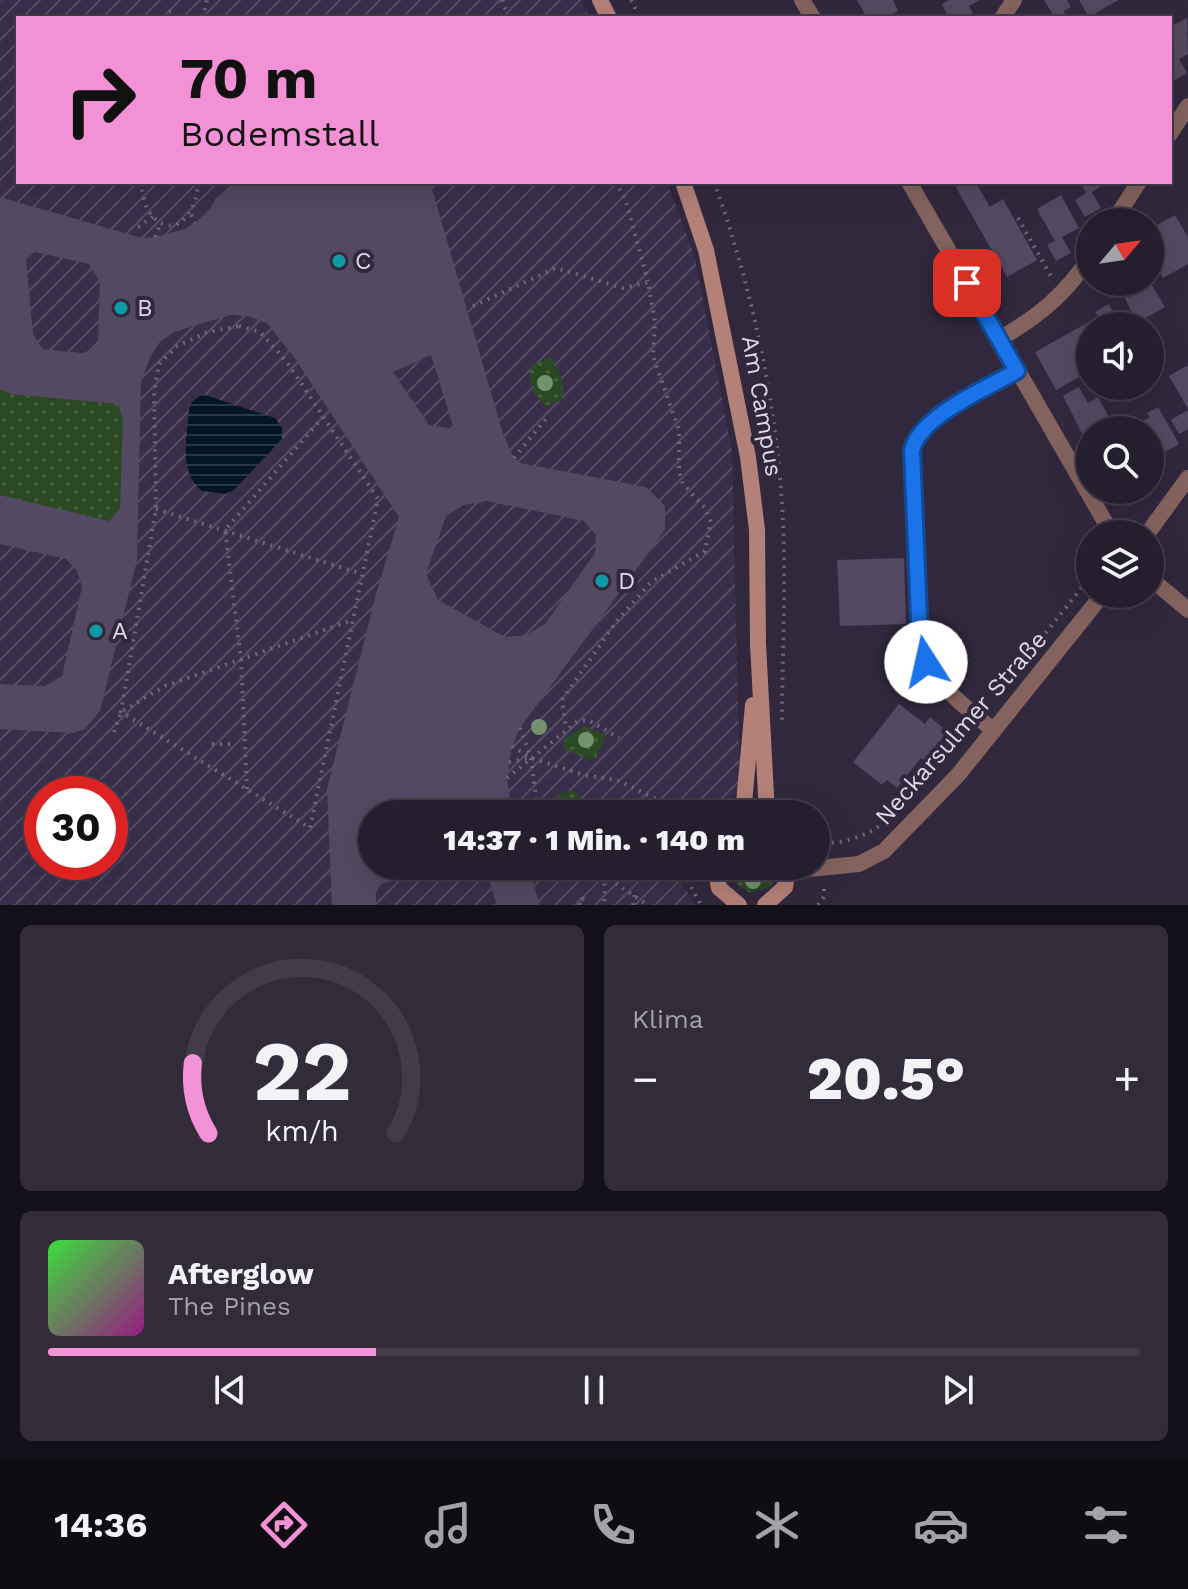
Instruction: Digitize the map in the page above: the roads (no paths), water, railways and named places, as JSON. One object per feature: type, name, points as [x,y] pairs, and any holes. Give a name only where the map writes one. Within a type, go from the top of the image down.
[{"type":"street","points":[[1172,131],[1188,106]]},
{"type":"street","name":"Am Campus","points":[[684,184],[706,250],[741,411],[757,530],[758,644],[766,800]]},
{"type":"street","points":[[910,184],[1104,520]]},
{"type":"street","points":[[1122,208],[1138,184]]},
{"type":"street","points":[[999,339],[1034,319],[1062,296],[1076,276]]},
{"type":"street","points":[[994,731],[937,681],[922,650],[912,451],[914,438],[931,421],[1017,371]]},
{"type":"street","points":[[1157,520],[1188,478]]},
{"type":"street","points":[[1164,590],[1188,610]]},
{"type":"street","name":"Neckarsulmer Straße","points":[[830,866],[859,864],[884,851],[930,807],[1092,608]]},
{"type":"street","name":"Am Campus","points":[[744,800],[758,644]]},
{"type":"street","points":[[718,880],[719,888],[739,905]]},
{"type":"street","points":[[765,905],[781,894],[785,880]]},
{"type":"water","points":[[202,394],[275,418],[282,428],[282,439],[234,490],[225,494],[202,491],[194,483],[187,464],[189,410],[191,403]]},
{"type":"place","name":"C","points":[[339,261]]},
{"type":"place","name":"B","points":[[121,308]]},
{"type":"place","name":"D","points":[[602,581]]},
{"type":"place","name":"A","points":[[96,631]]}]
